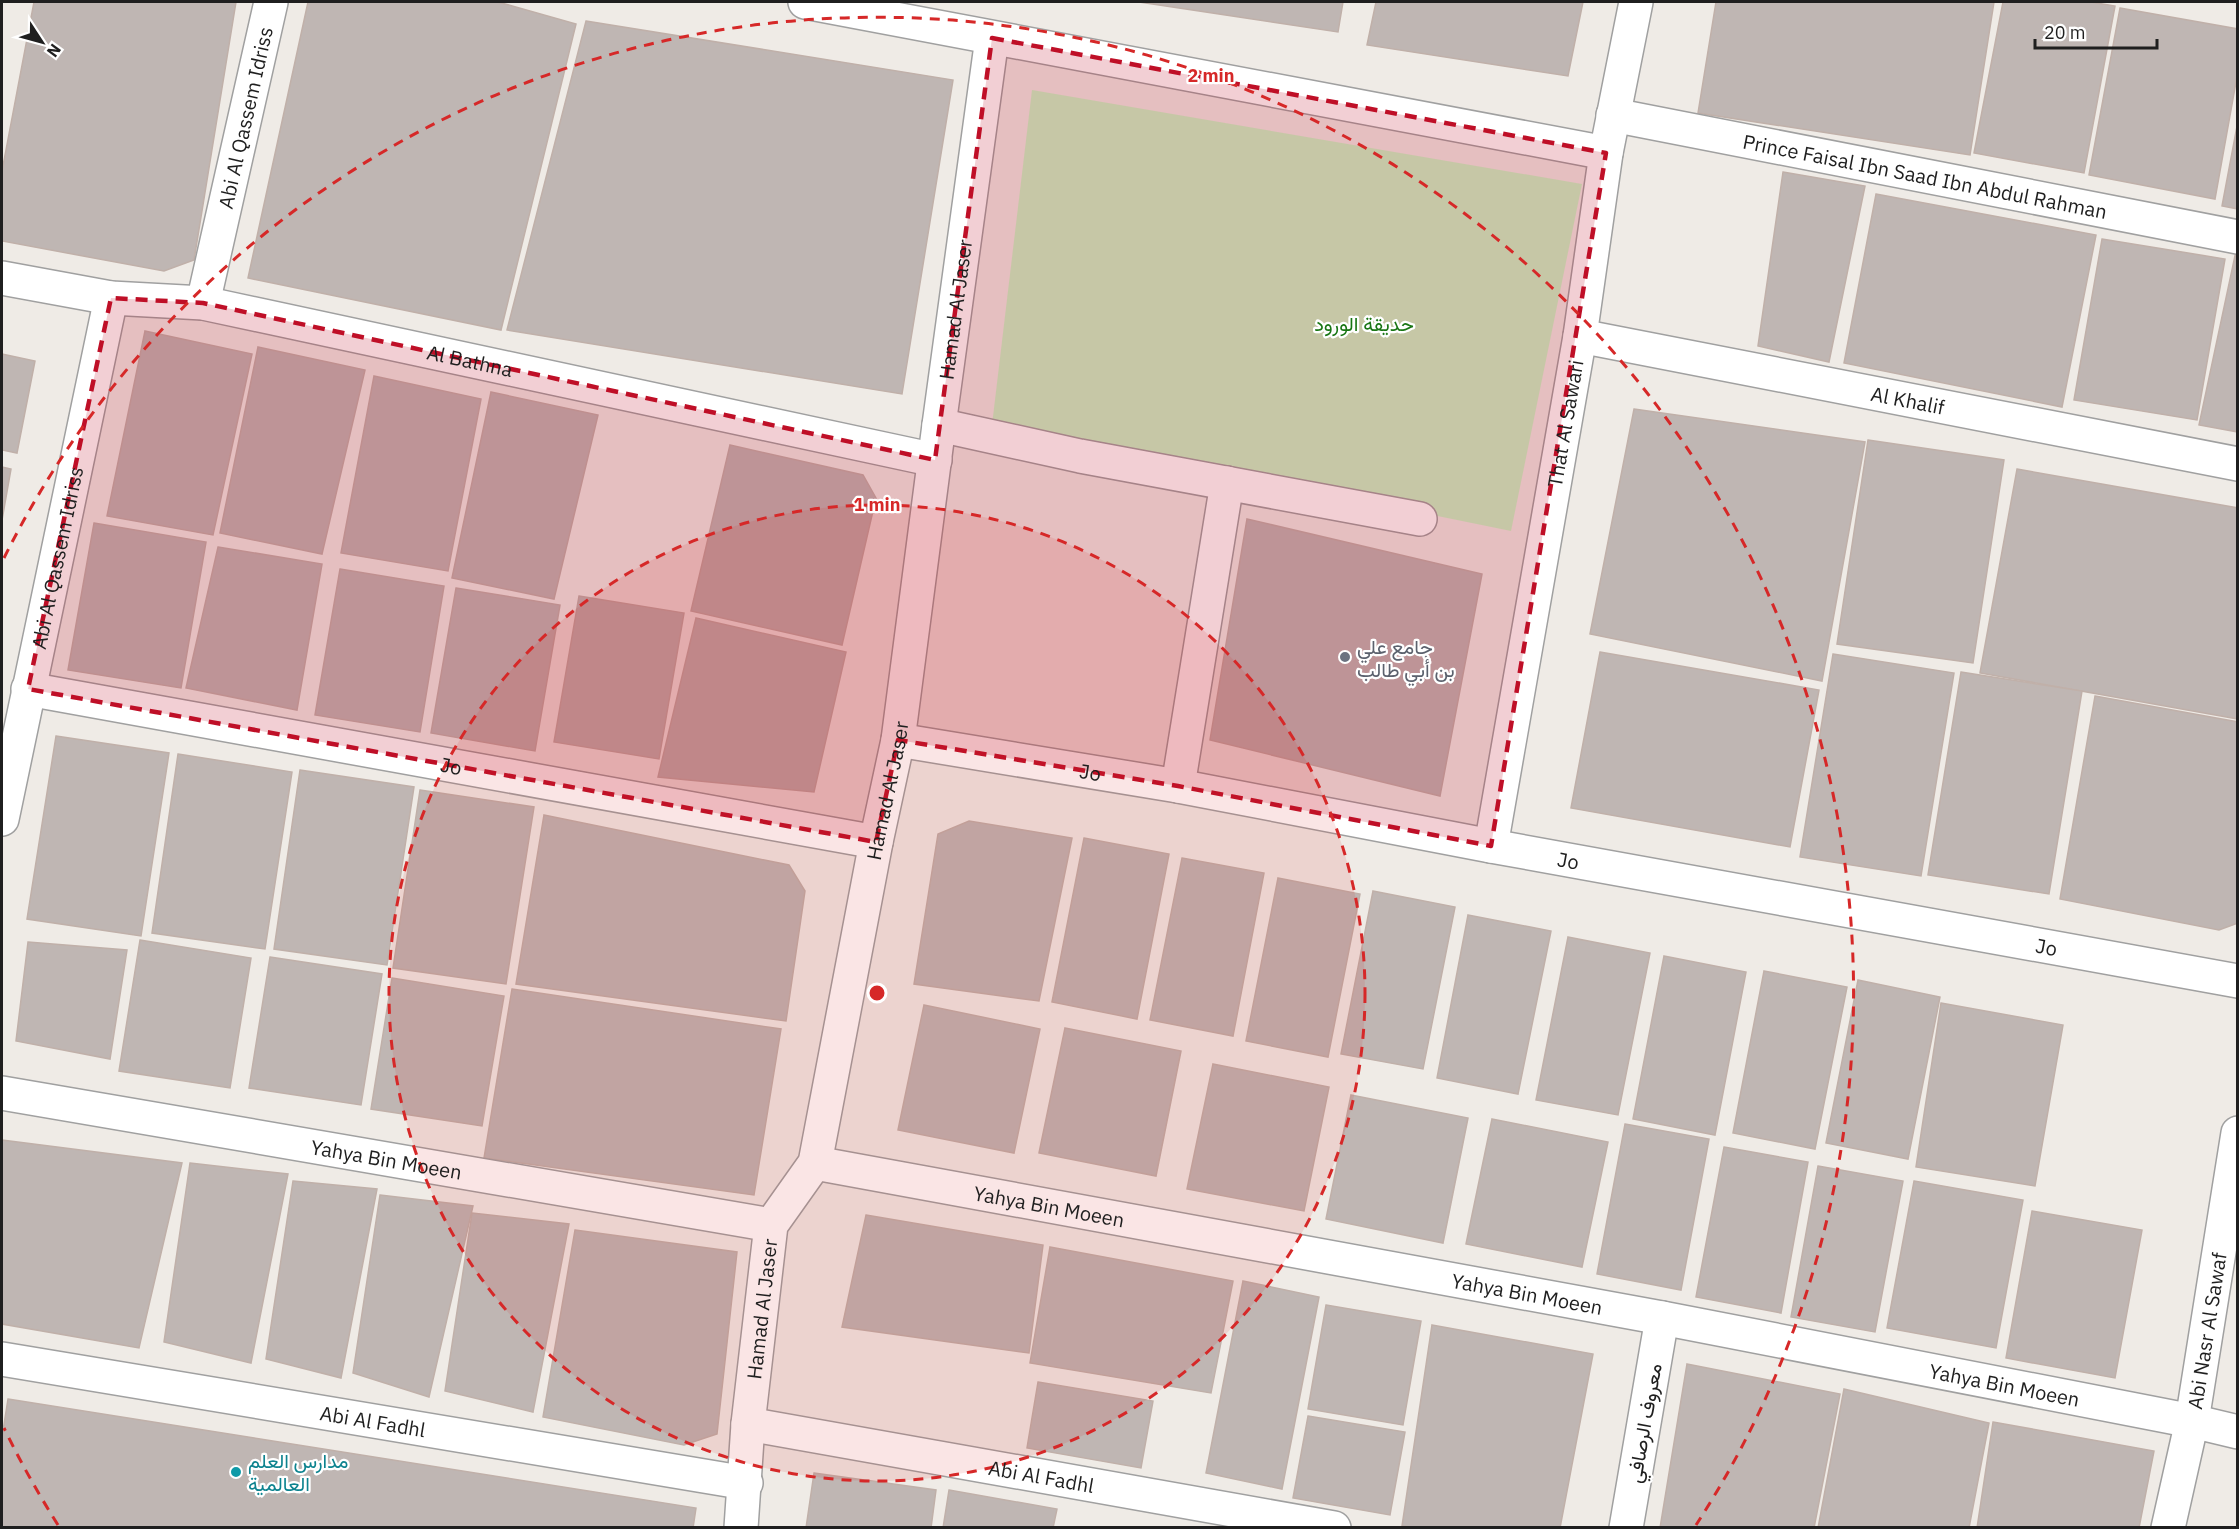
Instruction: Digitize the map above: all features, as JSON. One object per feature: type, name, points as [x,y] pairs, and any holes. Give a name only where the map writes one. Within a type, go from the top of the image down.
[{"type":"street","name":"Abi Al Qassem Idriss","points":[[203,303],[271,2]]},
{"type":"street","points":[[805,2],[1606,153]]},
{"type":"street","name":"That Al Sawari","points":[[1491,846],[1580,336],[1606,153],[1636,2]]},
{"type":"street","name":"Hamad Al Jaser","points":[[741,1527],[746,1483],[748,1424],[771,1225],[815,1163],[876,843],[898,741],[992,39]]},
{"type":"street","name":"Prince Faisal Ibn Saad Ibn Abdul Rahman","points":[[1613,114],[2238,237]]},
{"type":"street","name":"Al Bathna","points":[[2,278],[111,297],[203,303],[935,460]]},
{"type":"street","name":"Abi Al Qassem Idriss","points":[[2,819],[111,297]]},
{"type":"street","name":"Al Khalif","points":[[1580,336],[2238,464]]},
{"type":"street","points":[[939,425],[1080,456],[1420,519]]},
{"type":"street","points":[[1178,786],[1227,483]]},
{"type":"street","name":"Jo","points":[[28,689],[876,843]]},
{"type":"street","name":"Jo","points":[[898,741],[1178,786],[1491,846],[2238,981]]},
{"type":"street","name":"Yahya Bin Moeen","points":[[2,1094],[771,1225]]},
{"type":"street","name":"Abi Nasr Al Sawaf","points":[[2168,1527],[2192,1421],[2238,1133]]},
{"type":"street","name":"Yahya Bin Moeen","points":[[815,1163],[1662,1318],[2192,1421],[2238,1432]]},
{"type":"street","name":"معروف الرصافي","points":[[1626,1527],[1662,1318]]},
{"type":"street","name":"Abi Al Fadhl","points":[[2,1359],[746,1483]]},
{"type":"street","name":"Abi Al Fadhl","points":[[748,1424],[1334,1527]]},
{"type":"highlighted area","points":[[992,38],[1606,153],[1491,846],[1178,786],[898,740],[876,842],[28,689],[111,298],[203,303],[935,460]]},
{"type":"green space","name":"حديقة الورود","points":[[1032,90],[1582,184],[1511,531],[992,425]]},
{"type":"building","points":[[34,2],[236,2],[194,260],[164,271],[2,241],[2,171]]},
{"type":"building","points":[[308,2],[498,2],[576,24],[501,330],[248,278]]},
{"type":"building","points":[[1139,2],[1343,2],[1338,32]]},
{"type":"building","points":[[1376,2],[1583,2],[1568,76],[1367,45]]},
{"type":"building","points":[[1716,2],[1994,2],[1970,155],[1698,113]]},
{"type":"building","points":[[2003,2],[2091,2],[2115,6],[2084,173],[1974,153]]},
{"type":"building","points":[[2120,8],[2238,29],[2238,71],[2215,199],[2089,175]]},
{"type":"building","points":[[586,21],[953,80],[902,394],[507,330]]},
{"type":"building","points":[[2238,121],[2238,209],[2222,206]]},
{"type":"building","points":[[1783,172],[1865,186],[1829,362],[1758,346]]},
{"type":"building","points":[[1876,194],[2096,235],[2062,407],[1844,363]]},
{"type":"building","points":[[2102,239],[2225,259],[2197,420],[2074,400]]},
{"type":"building","points":[[2236,251],[2238,252],[2238,432],[2199,425]]},
{"type":"building","points":[[145,331],[252,354],[213,535],[107,516]]},
{"type":"building","points":[[258,347],[365,370],[322,554],[220,533]]},
{"type":"building","points":[[2,354],[35,361],[17,453],[2,450]]},
{"type":"building","points":[[374,376],[481,399],[448,571],[341,553]]},
{"type":"building","points":[[491,392],[598,415],[554,599],[452,578]]},
{"type":"building","points":[[1634,409],[1865,442],[1822,681],[1590,634]]},
{"type":"building","points":[[1868,440],[2004,460],[1973,663],[1837,644]]},
{"type":"building","points":[[730,445],[863,475],[876,498],[842,645],[691,611]]},
{"type":"building","points":[[2,467],[11,469],[2,520]]},
{"type":"building","points":[[2017,469],[2238,508],[2238,719],[1980,673]]},
{"type":"building","name":"جامع علي بن أبي طالب","points":[[1247,519],[1482,574],[1440,796],[1210,740]]},
{"type":"building","points":[[94,523],[206,542],[181,688],[68,670]]},
{"type":"building","points":[[218,547],[322,564],[297,710],[186,688]]},
{"type":"building","points":[[340,569],[444,586],[420,732],[315,715]]},
{"type":"building","points":[[456,588],[560,605],[535,751],[431,733]]},
{"type":"building","points":[[579,596],[684,613],[659,759],[554,742]]},
{"type":"building","points":[[696,618],[846,652],[814,792],[658,777]]},
{"type":"building","points":[[1600,652],[1819,690],[1790,847],[1571,808]]},
{"type":"building","points":[[1833,654],[1954,673],[1921,876],[1800,857]]},
{"type":"building","points":[[1961,672],[2082,691],[2049,894],[1928,875]]},
{"type":"building","points":[[2095,696],[2238,722],[2238,923],[2219,930],[2060,899]]},
{"type":"building","points":[[56,736],[169,753],[141,936],[27,919]]},
{"type":"building","points":[[178,754],[292,772],[265,949],[152,933]]},
{"type":"building","points":[[300,770],[414,787],[387,965],[274,949]]},
{"type":"building","points":[[420,790],[534,807],[506,984],[393,968]]},
{"type":"building","points":[[544,815],[789,865],[805,891],[786,1021],[516,984]]},
{"type":"building","points":[[969,821],[1072,838],[1039,1001],[914,984],[938,834]]},
{"type":"building","points":[[1084,838],[1169,854],[1137,1019],[1052,1002]]},
{"type":"building","points":[[1182,858],[1264,873],[1233,1036],[1150,1020]]},
{"type":"building","points":[[1278,878],[1360,894],[1328,1057],[1246,1041]]},
{"type":"building","points":[[1373,891],[1455,907],[1423,1069],[1341,1054]]},
{"type":"building","points":[[1468,915],[1551,931],[1518,1094],[1437,1078]]},
{"type":"building","points":[[1568,937],[1650,953],[1618,1115],[1536,1100]]},
{"type":"building","points":[[140,940],[251,958],[230,1088],[119,1071]]},
{"type":"building","points":[[28,942],[127,950],[110,1059],[16,1041]]},
{"type":"building","points":[[1664,956],[1746,972],[1715,1135],[1633,1119]]},
{"type":"building","points":[[270,957],[382,974],[361,1105],[249,1088]]},
{"type":"building","points":[[1764,971],[1847,987],[1815,1149],[1733,1133]]},
{"type":"building","points":[[392,978],[504,996],[482,1126],[371,1109]]},
{"type":"building","points":[[1858,980],[1940,997],[1908,1159],[1826,1143]]},
{"type":"building","points":[[512,989],[781,1029],[754,1195],[484,1158]]},
{"type":"building","points":[[1941,1003],[2063,1025],[2035,1186],[1916,1167]]},
{"type":"building","points":[[924,1005],[1040,1029],[1014,1153],[898,1130]]},
{"type":"building","points":[[1065,1028],[1181,1051],[1156,1176],[1039,1153]]},
{"type":"building","points":[[1213,1064],[1329,1087],[1304,1211],[1187,1189]]},
{"type":"building","points":[[1351,1095],[1468,1118],[1443,1243],[1326,1219]]},
{"type":"building","points":[[1492,1119],[1608,1142],[1582,1267],[1466,1244]]},
{"type":"building","points":[[1625,1124],[1709,1139],[1681,1290],[1597,1274]]},
{"type":"building","points":[[2,1140],[182,1163],[139,1348],[2,1324]]},
{"type":"building","points":[[1724,1147],[1808,1162],[1781,1313],[1696,1297]]},
{"type":"building","points":[[190,1163],[288,1174],[251,1363],[164,1342]]},
{"type":"building","points":[[1818,1166],[1903,1181],[1875,1332],[1791,1317]]},
{"type":"building","points":[[293,1181],[377,1189],[341,1378],[266,1359]]},
{"type":"building","points":[[1914,1181],[2023,1200],[1996,1348],[1887,1328]]},
{"type":"building","points":[[380,1195],[473,1206],[429,1397],[353,1373]]},
{"type":"building","points":[[2032,1211],[2142,1230],[2115,1378],[2006,1358]]},
{"type":"building","points":[[472,1213],[569,1224],[533,1412],[445,1391]]},
{"type":"building","points":[[866,1215],[1043,1245],[1029,1353],[842,1327]]},
{"type":"building","points":[[575,1230],[737,1252],[717,1434],[684,1445],[543,1417]]},
{"type":"building","points":[[1050,1247],[1233,1281],[1211,1393],[1030,1363]]},
{"type":"building","points":[[1243,1281],[1319,1297],[1282,1489],[1206,1473]]},
{"type":"building","points":[[1326,1305],[1421,1321],[1403,1425],[1308,1409]]},
{"type":"building","points":[[1432,1325],[1593,1354],[1560,1528],[1417,1528],[1402,1526]]},
{"type":"building","points":[[1687,1364],[1840,1394],[1814,1528],[1660,1528]]},
{"type":"building","points":[[1038,1382],[1153,1401],[1141,1468],[1027,1448]]},
{"type":"building","points":[[1844,1389],[1989,1423],[1969,1528],[1818,1528]]},
{"type":"building","name":"مدارس العلم العالمية","points":[[8,1399],[696,1508],[693,1528],[2,1528],[2,1437]]},
{"type":"building","points":[[1308,1416],[1405,1432],[1390,1515],[1293,1498]]},
{"type":"building","points":[[1993,1422],[2154,1451],[2139,1528],[1977,1528]]},
{"type":"building","points":[[814,1473],[936,1490],[931,1528],[806,1528]]},
{"type":"building","points":[[949,1490],[1057,1509],[1053,1528],[943,1528]]},
{"type":"place","name":"جامع علي بن أبي طالب","points":[[1345,657]]},
{"type":"place","name":"مدارس العلم العالمية","points":[[236,1472]]}]
